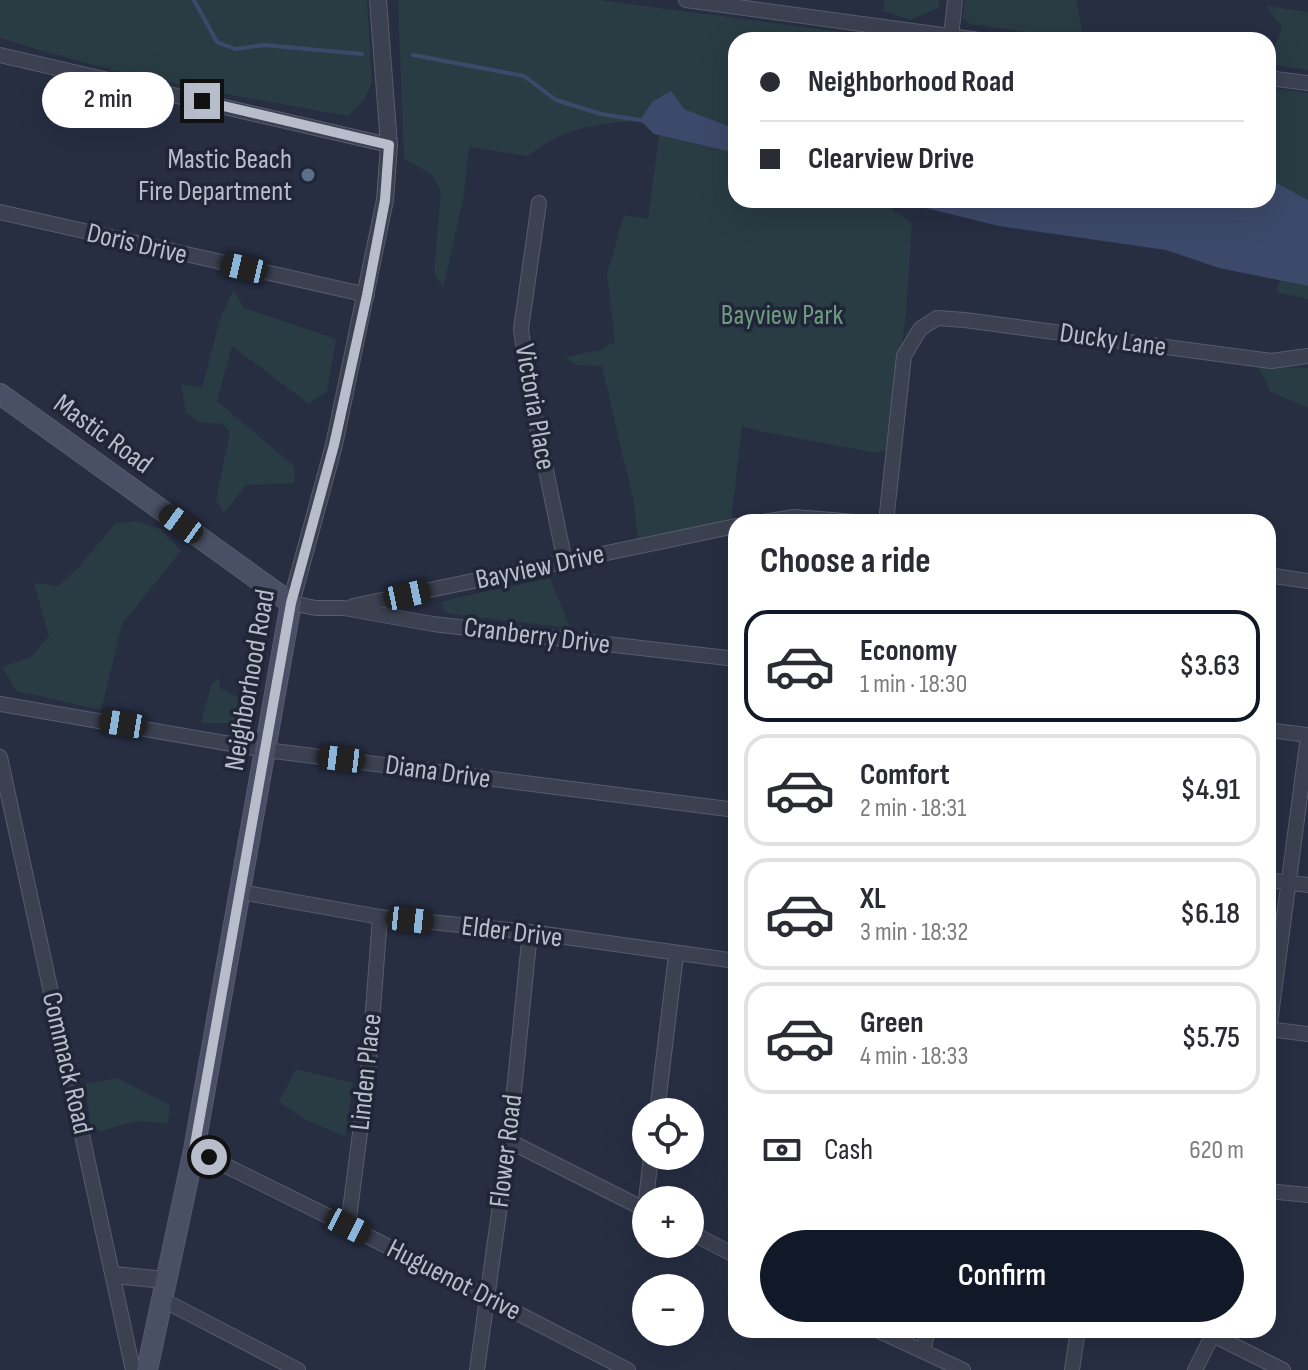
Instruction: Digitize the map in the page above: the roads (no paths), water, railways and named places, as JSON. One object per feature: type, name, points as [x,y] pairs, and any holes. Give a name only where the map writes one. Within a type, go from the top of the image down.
[{"type":"main road","name":"Mastic Road","points":[[0,394],[291,603]]},
{"type":"main road","name":"Neighborhood Road","points":[[147,1370],[194,1150],[291,603]]},
{"type":"street","name":"Neighborhood Road","points":[[291,603],[334,445],[385,200],[389,145],[378,0]]},
{"type":"street","points":[[686,0],[922,32]]},
{"type":"street","points":[[951,32],[955,0]]},
{"type":"street","points":[[0,55],[389,145]]},
{"type":"street","points":[[1276,79],[1308,83]]},
{"type":"street","name":"Victoria Place","points":[[539,203],[521,329],[528,383],[565,562]]},
{"type":"street","name":"Doris Drive","points":[[0,212],[367,295]]},
{"type":"street","name":"Ducky Lane","points":[[887,514],[904,356],[920,329],[937,318],[1271,361],[1308,356]]},
{"type":"street","name":"Bayview Drive","points":[[344,608],[728,528]]},
{"type":"street","points":[[1276,576],[1308,581]]},
{"type":"street","name":"Cranberry Drive","points":[[291,603],[316,608],[344,608],[433,624],[728,658]]},
{"type":"street","name":"Diana Drive","points":[[0,704],[266,750],[728,809]]},
{"type":"street","points":[[1276,731],[1308,736],[1276,971]]},
{"type":"street","name":"Commack Road","points":[[0,757],[133,1370]]},
{"type":"street","points":[[1276,881],[1308,885]]},
{"type":"street","name":"Elder Drive","points":[[241,892],[380,917],[530,932],[728,960]]},
{"type":"street","name":"Linden Place","points":[[348,1226],[369,1063],[380,917]]},
{"type":"street","name":"Flower Road","points":[[477,1370],[509,1141],[530,932]]},
{"type":"street","points":[[659,1098],[676,955]]},
{"type":"street","points":[[1276,1030],[1308,1034]]},
{"type":"street","points":[[509,1141],[632,1203]]},
{"type":"street","name":"Huguenot Drive","points":[[194,1150],[628,1370]]},
{"type":"street","points":[[1276,1192],[1308,1195]]},
{"type":"street","points":[[704,1239],[728,1252]]},
{"type":"street","points":[[114,1275],[164,1290],[298,1370]]},
{"type":"street","points":[[895,1338],[963,1370]]},
{"type":"street","points":[[924,1351],[926,1338]]},
{"type":"street","points":[[1072,1370],[1077,1338]]},
{"type":"street","points":[[1195,1370],[1211,1338]]},
{"type":"street","points":[[1225,1338],[1283,1370]]},
{"type":"water","points":[[671,91],[684,109],[728,126],[728,151],[654,134],[640,120],[652,102]]},
{"type":"water","points":[[1276,182],[1308,200],[1308,286],[1219,268],[1166,250],[999,226],[926,208],[1276,208]]},
{"type":"waterway","points":[[194,0],[217,42],[235,49],[264,45],[362,54]]},
{"type":"waterway","points":[[413,55],[524,76],[556,100],[601,114],[646,121]]},
{"type":"place","name":"Mastic Beach Fire Department","points":[[308,175]]},
{"type":"park label","name":"Bayview Park","points":[[782,315]]}]
